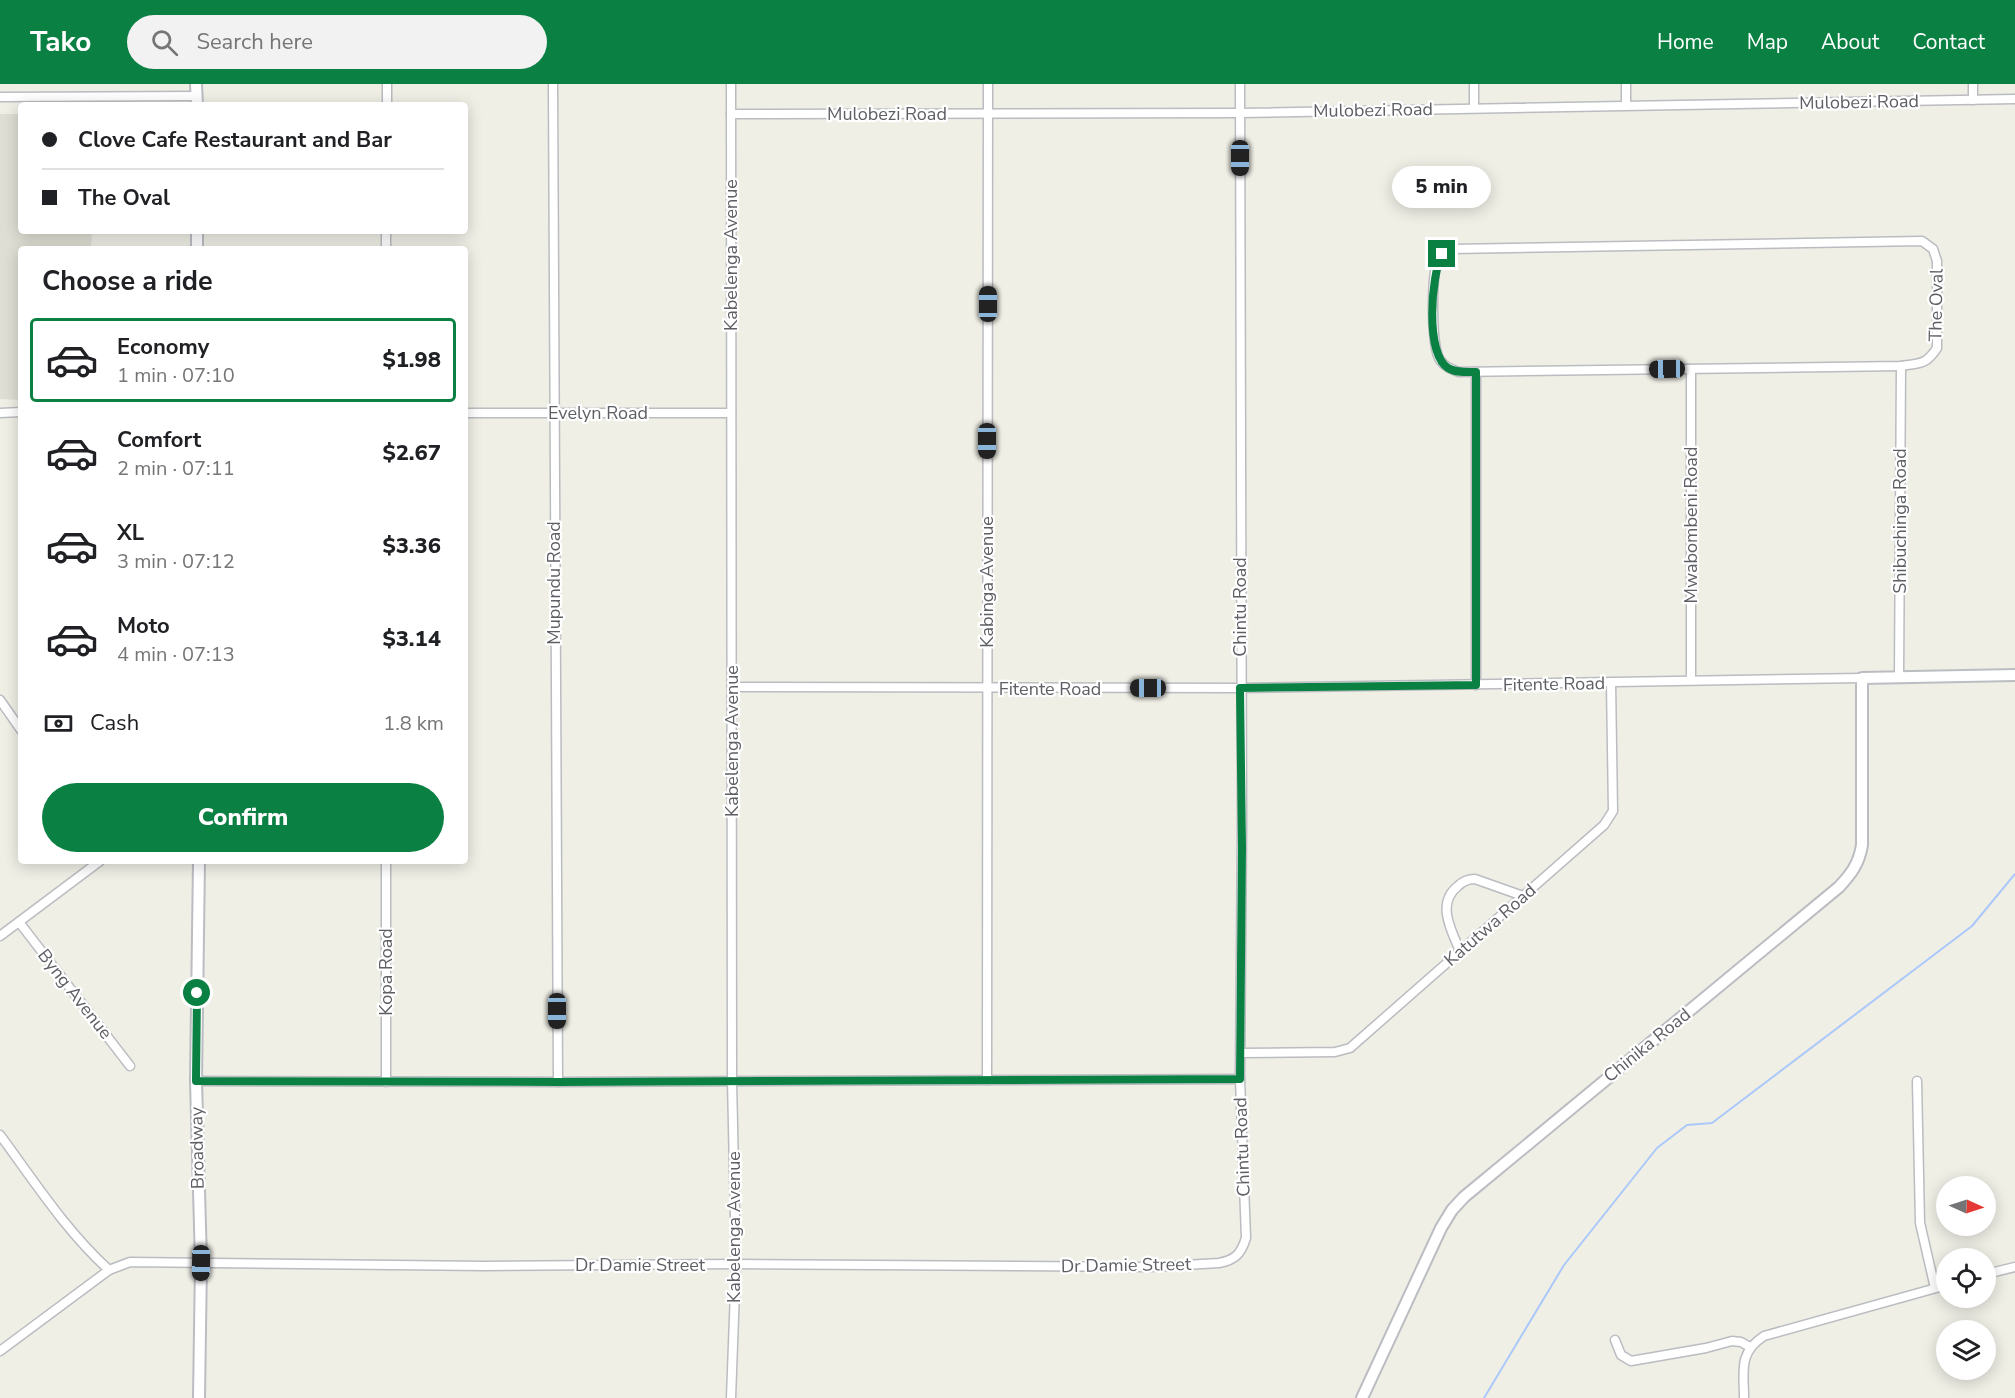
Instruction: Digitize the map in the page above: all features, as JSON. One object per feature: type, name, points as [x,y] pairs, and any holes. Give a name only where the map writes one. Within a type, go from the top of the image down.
[{"type":"main road","points":[[196,84],[197,101]]},
{"type":"main road","name":"Fitente Road","points":[[1862,678],[2015,675]]},
{"type":"main road","name":"Chinika Road","points":[[1362,1398],[1441,1228],[1452,1210],[1464,1197],[1839,887],[1853,872],[1858,864],[1862,845],[1862,678]]},
{"type":"main road","name":"Broadway","points":[[199,864],[196,1142],[201,1263],[199,1398]]},
{"type":"street","points":[[387,84],[387,102]]},
{"type":"street","name":"Mupundu Road","points":[[553,84],[558,1082]]},
{"type":"street","name":"Kabelenga Avenue","points":[[731,84],[732,1080],[736,1264],[731,1398]]},
{"type":"street","name":"Kabinga Avenue","points":[[987,1080],[988,84]]},
{"type":"street","name":"Chintu Road","points":[[1240,84],[1240,1079],[1246,1238]]},
{"type":"street","points":[[1474,84],[1474,108]]},
{"type":"street","points":[[1626,84],[1626,105]]},
{"type":"street","points":[[1972,84],[1973,100]]},
{"type":"street","points":[[0,97],[197,101]]},
{"type":"street","name":"Mulobezi Road","points":[[731,114],[1240,113],[2015,99]]},
{"type":"street","name":"The Oval","points":[[1922,242],[1933,249],[1937,261],[1937,348],[1931,358],[1924,363],[1901,366],[1691,369],[1459,372],[1448,368],[1439,359],[1434,345],[1436,266],[1442,254],[1451,249],[1922,242]]},
{"type":"street","name":"Shibuchinga Road","points":[[1899,677],[1901,366]]},
{"type":"street","name":"Mwabombeni Road","points":[[1691,369],[1691,680]]},
{"type":"street","points":[[1476,372],[1476,685]]},
{"type":"street","points":[[0,413],[18,412]]},
{"type":"street","name":"Evelyn Road","points":[[468,413],[731,413]]},
{"type":"street","name":"Fitente Road","points":[[732,687],[1240,688],[1862,678]]},
{"type":"street","name":"Katutwa Road","points":[[1241,1053],[1335,1052],[1350,1048],[1609,819],[1613,811],[1611,683]]},
{"type":"street","points":[[0,700],[18,726]]},
{"type":"street","points":[[0,936],[96,864]]},
{"type":"street","name":"Kopa Road","points":[[386,864],[386,1082]]},
{"type":"street","points":[[1460,951],[1449,921],[1446,904],[1449,895],[1457,886],[1467,879],[1475,879],[1523,896]]},
{"type":"street","name":"Byng Avenue","points":[[19,922],[130,1066]]},
{"type":"street","points":[[196,1081],[1240,1079]]},
{"type":"street","points":[[1744,1398],[1744,1359],[1750,1347],[1764,1336],[1935,1288],[1920,1223],[1917,1081]]},
{"type":"street","points":[[0,1135],[70,1228],[109,1270],[0,1350]]},
{"type":"street","name":"Dr Damie Street","points":[[109,1270],[130,1262],[473,1266],[736,1264],[1151,1267],[1229,1261],[1237,1257],[1246,1238]]},
{"type":"street","points":[[1996,1272],[2015,1267]]},
{"type":"street","points":[[1615,1340],[1621,1355],[1631,1360],[1706,1348],[1732,1341],[1750,1347]]},
{"type":"shaded area","points":[[0,114],[18,114],[18,234],[92,234],[91,246],[18,246],[18,400],[0,399]]},
{"type":"waterway","points":[[1484,1398],[1564,1265],[1657,1148],[1687,1125],[1712,1123],[1972,926],[2015,874]]},
{"type":"route","points":[[197,993],[196,1081],[1240,1079],[1242,847],[1240,688],[1476,685],[1476,372],[1459,372],[1448,368],[1439,359],[1434,345],[1434,285],[1436,266],[1442,254]]}]
